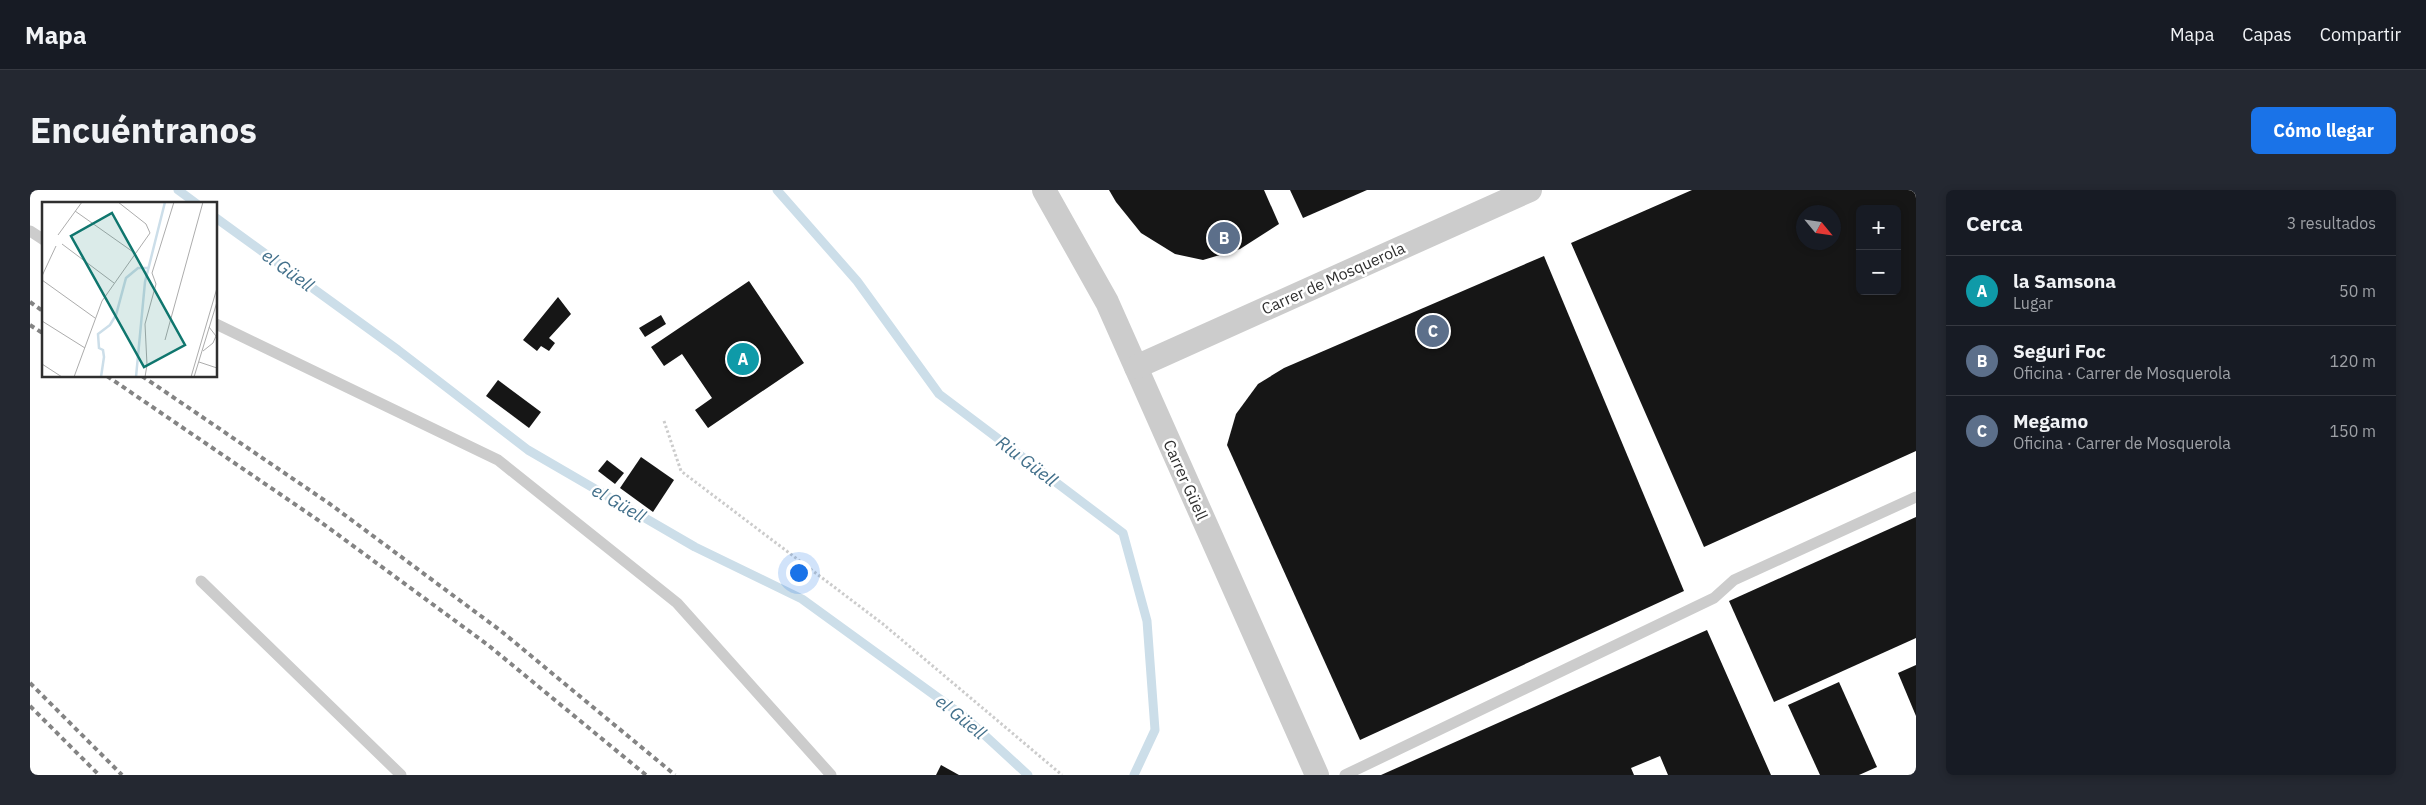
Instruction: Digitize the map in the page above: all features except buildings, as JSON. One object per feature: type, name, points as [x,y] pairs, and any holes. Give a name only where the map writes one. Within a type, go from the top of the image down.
[{"type":"street","name":"Carrer Güell","points":[[1044,190],[1107,302],[1317,775]]},
{"type":"street","name":"Carrer de Mosquerola","points":[[1136,367],[1530,190]]},
{"type":"lane","points":[[30,231],[42,239]]},
{"type":"lane","points":[[218,325],[498,460],[677,603],[831,775]]},
{"type":"lane","points":[[1345,775],[1714,598],[1734,580],[1916,497]]},
{"type":"lane","points":[[201,581],[401,775]]},
{"type":"path","points":[[664,420],[682,472],[883,624],[1062,775]]},
{"type":"waterway","name":"el Güell","points":[[178,190],[194,202]]},
{"type":"waterway","name":"Riu Güell","points":[[777,190],[857,281],[939,394],[1123,533],[1147,621],[1155,730],[1134,775]]},
{"type":"waterway","name":"el Güell","points":[[218,219],[398,350],[528,450],[695,547],[802,599],[966,718],[1028,775]]},
{"type":"railway","points":[[30,302],[42,311]]},
{"type":"railway","points":[[30,325],[42,333]]},
{"type":"railway","points":[[110,378],[318,520],[488,645],[646,775]]},
{"type":"railway","points":[[145,378],[330,504],[501,631],[675,775]]},
{"type":"railway","points":[[30,683],[122,775]]},
{"type":"railway","points":[[30,706],[99,775]]},
{"type":"place","name":"Seguri Foc","points":[[1224,238]]},
{"type":"place","name":"Megamo","points":[[1433,331]]},
{"type":"place","name":"la Samsona","points":[[743,359]]}]
